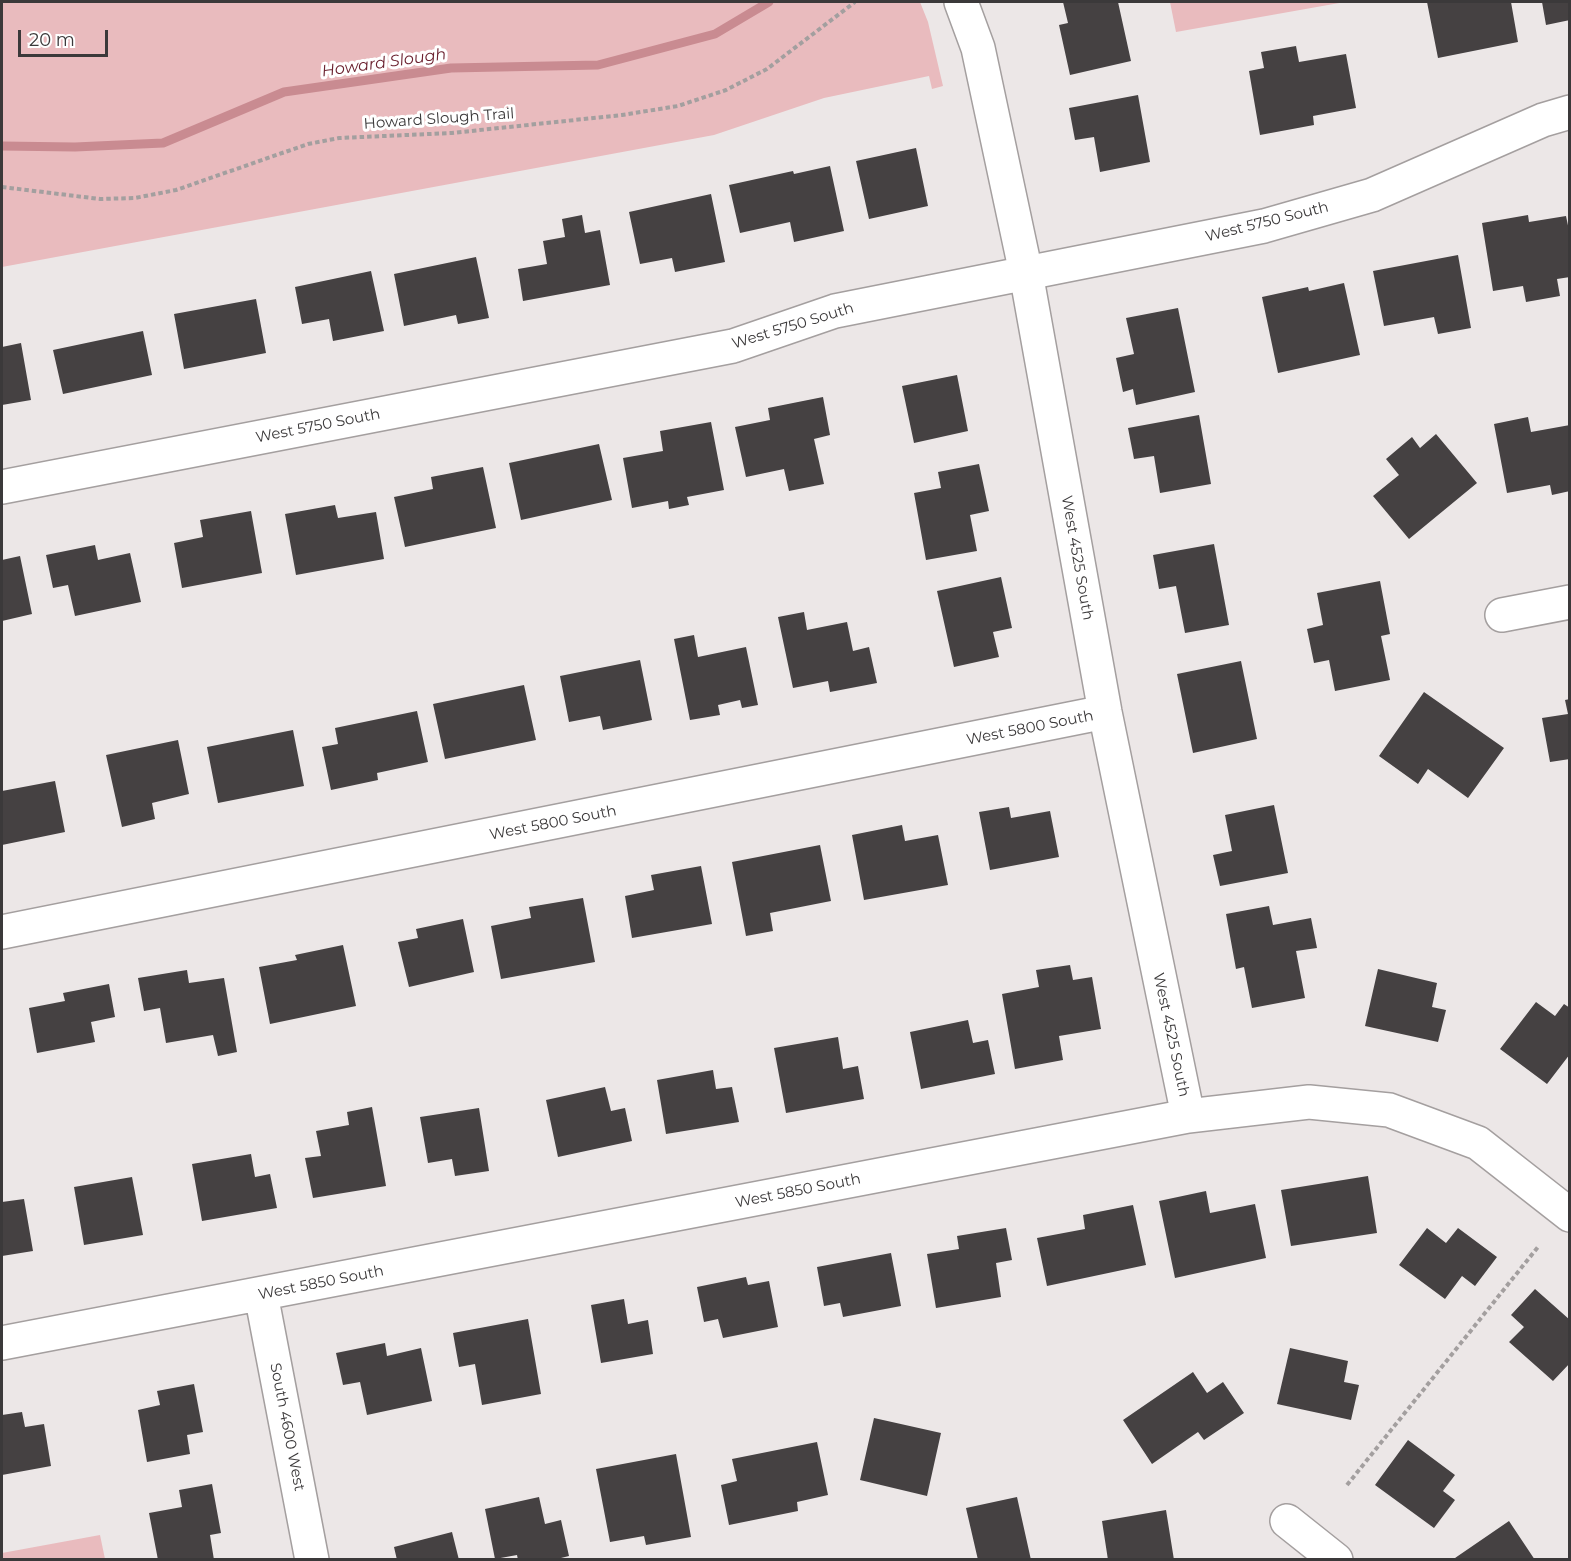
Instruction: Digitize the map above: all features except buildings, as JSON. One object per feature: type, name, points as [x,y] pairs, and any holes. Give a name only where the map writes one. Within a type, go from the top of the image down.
[{"type":"street","name":"West 4525 South","points":[[961,2],[978,48],[1026,273],[1105,712],[1188,1116]]},
{"type":"street","name":"West 5750 South","points":[[2,487],[733,346],[835,311],[1263,226],[1372,195],[1543,120],[1569,112]]},
{"type":"street","points":[[1502,615],[1569,602]]},
{"type":"street","name":"West 5800 South","points":[[2,933],[1105,712]]},
{"type":"street","name":"West 5850 South","points":[[2,1343],[1188,1116],[1309,1102],[1389,1110],[1479,1143],[1565,1202]]},
{"type":"street","name":"South 4600 West","points":[[261,1294],[312,1560]]},
{"type":"street","points":[[1287,1521],[1335,1560]]},
{"type":"path","name":"Howard Slough Trail","points":[[2,187],[100,199],[135,198],[176,190],[308,144],[339,138],[452,133],[622,115],[678,106],[726,90],[767,69],[855,2]]},
{"type":"path","points":[[1347,1485],[1538,1247]]},
{"type":"shaded area","points":[[2,2],[920,2],[928,22],[943,86],[932,89],[929,76],[824,98],[714,135],[2,267]]},
{"type":"shaded area","points":[[1170,2],[1345,2],[1176,32]]},
{"type":"shaded area","points":[[100,1535],[105,1559],[2,1559],[2,1553]]},
{"type":"waterway","name":"Howard Slough","points":[[2,146],[75,147],[163,143],[284,92],[451,68],[598,65],[715,34],[769,2]]}]
